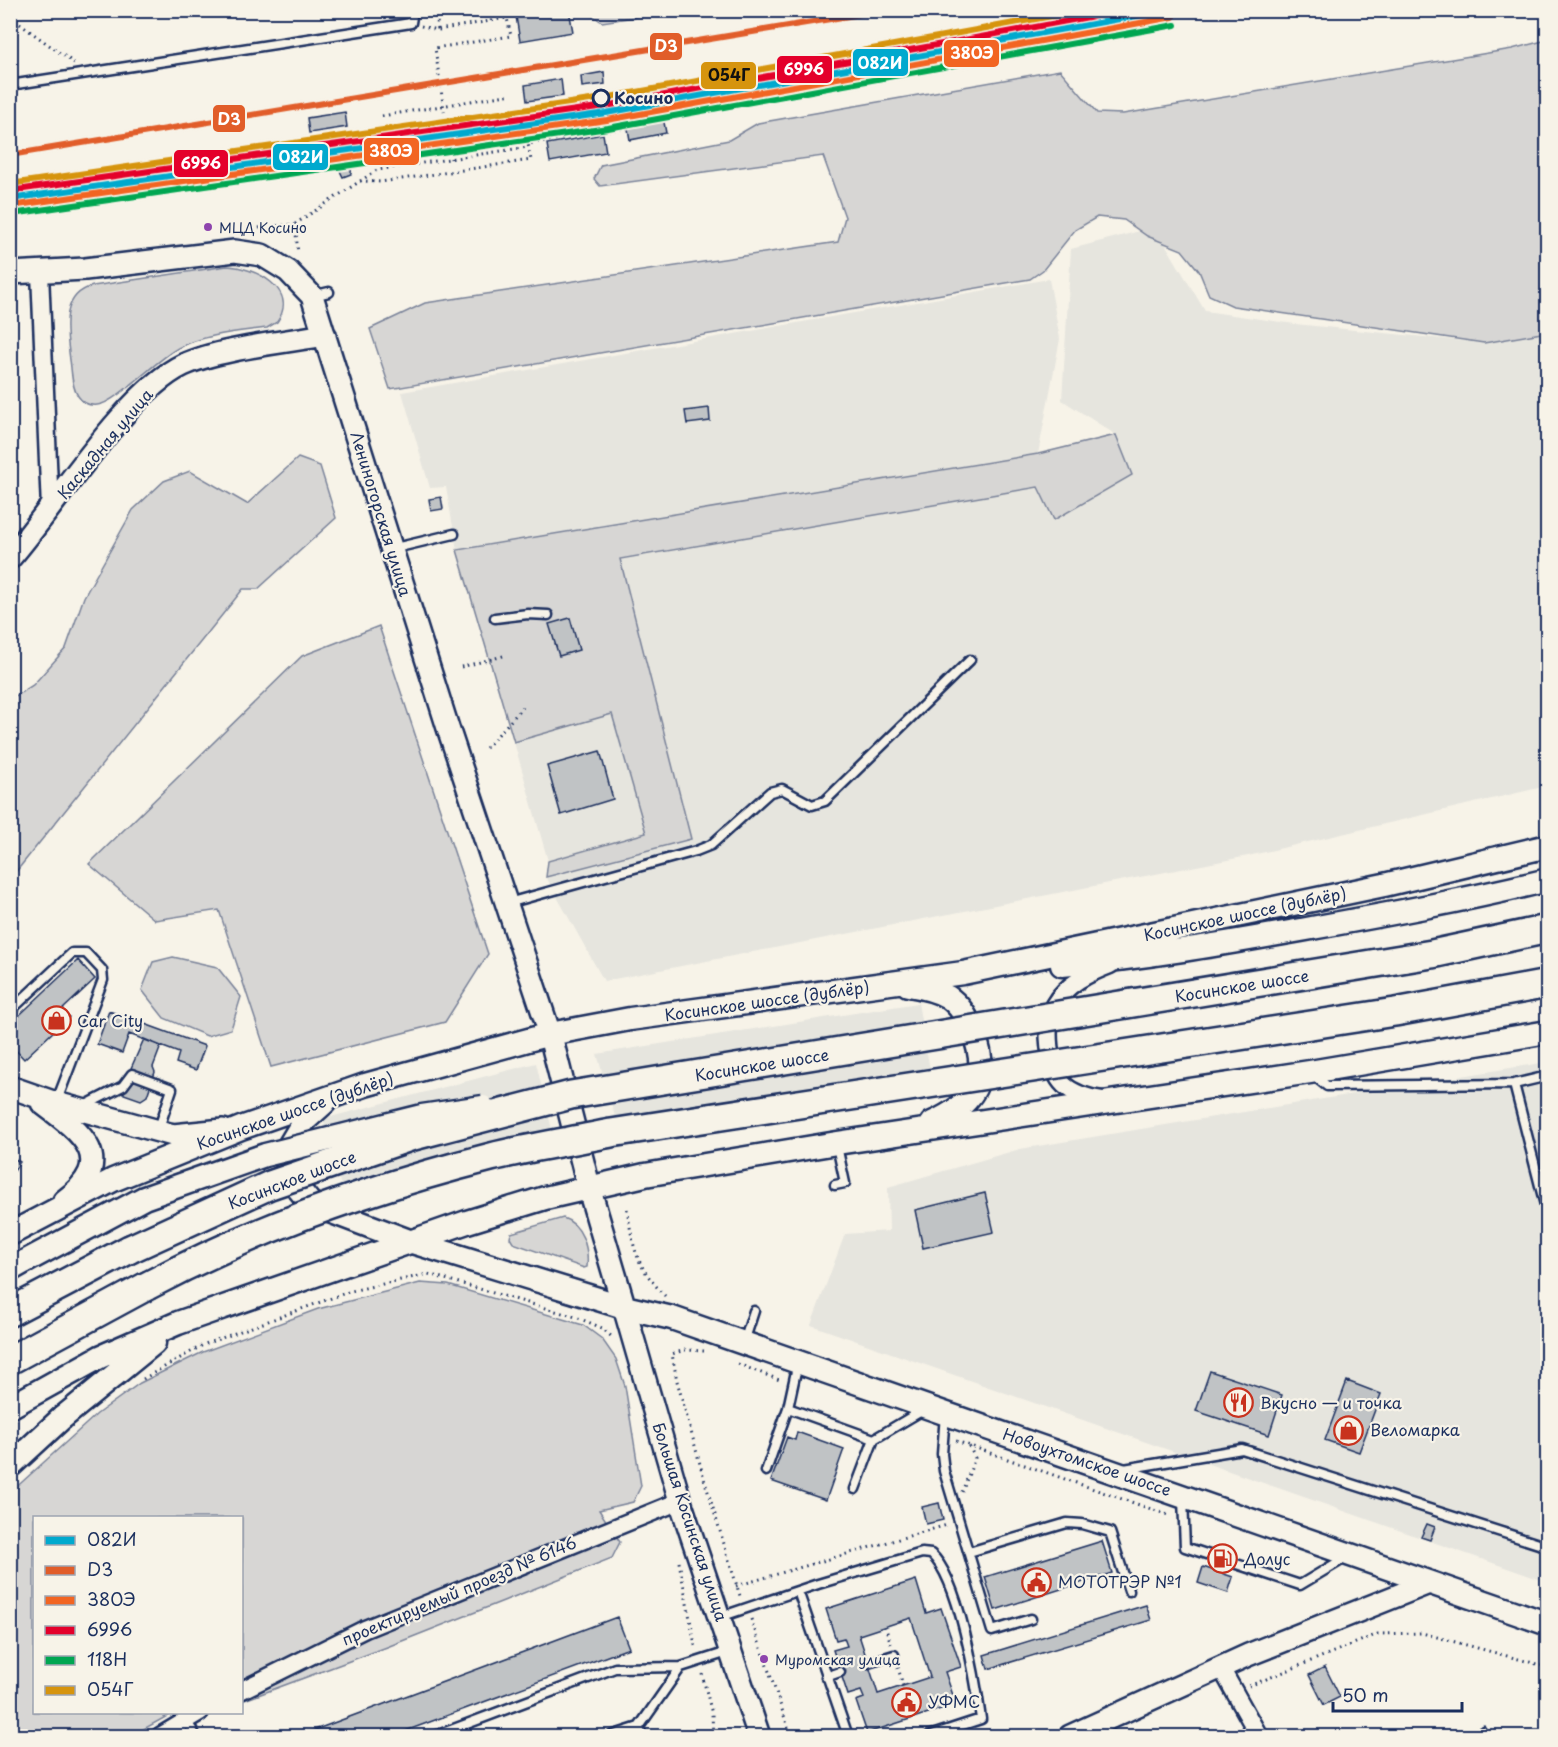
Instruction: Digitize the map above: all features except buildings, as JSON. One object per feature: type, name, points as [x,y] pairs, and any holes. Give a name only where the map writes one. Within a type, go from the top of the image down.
[{"type":"highway","name":"Косинское шоссе","points":[[10,1312],[130,1249],[270,1185],[410,1137],[571,1095],[1431,954],[1548,929]]},
{"type":"highway","points":[[10,1360],[147,1286],[280,1226],[383,1188],[492,1157],[611,1133],[1395,1012],[1548,984]]},
{"type":"main road","name":"Косинское шоссе (дублёр)","points":[[10,1234],[123,1175],[241,1128],[333,1096],[550,1034],[630,1019],[963,973],[1384,885],[1548,846]]},
{"type":"main road","points":[[963,973],[1128,958],[1461,901],[1548,880]]},
{"type":"main road","points":[[897,983],[926,988],[949,998],[968,1019],[980,1050],[981,1076],[971,1094],[954,1112],[914,1131]]},
{"type":"main road","points":[[10,1407],[100,1357],[182,1321],[467,1222],[589,1188],[645,1175],[837,1143],[1310,1072],[1548,1032]]},
{"type":"main road","points":[[550,1034],[589,1188],[624,1307]]},
{"type":"main road","points":[[10,1270],[144,1198],[265,1155],[422,1116],[571,1095]]},
{"type":"main road","name":"Новоухтомское шоссе","points":[[333,1096],[304,1121],[286,1151],[289,1177],[311,1204],[409,1241],[624,1307],[672,1318],[738,1352],[798,1362],[1548,1624]]},
{"type":"main road","points":[[10,1466],[62,1418],[182,1321]]},
{"type":"street","name":"Лениногорская улица","points":[[10,273],[40,273],[244,252],[262,255],[321,294],[325,335],[391,549],[550,1034]]},
{"type":"street","points":[[40,273],[50,509]]},
{"type":"street","name":"Каскадная улица","points":[[10,558],[129,411],[155,385],[180,366],[206,357],[325,335]]},
{"type":"street","points":[[1114,1102],[1085,1097],[1063,1084],[1051,1061],[1048,1040],[1053,1006],[1071,985],[1094,971],[1128,958]]},
{"type":"street","points":[[20,1091],[158,1132],[192,1135],[241,1128]]},
{"type":"street","points":[[20,1091],[72,1126],[93,1153],[90,1172],[82,1184],[43,1215]]},
{"type":"street","name":"Большая Косинская улица","points":[[624,1307],[680,1501],[759,1737]]},
{"type":"street","name":"проектируемый проезд № 6146","points":[[243,1690],[365,1629],[680,1501]]},
{"type":"street","points":[[1070,1737],[1221,1668],[1429,1583]]},
{"type":"street","points":[[1221,1668],[1259,1737]]},
{"type":"street","points":[[160,1737],[193,1716]]},
{"type":"lane","points":[[10,85],[411,23],[413,10]]},
{"type":"lane","points":[[391,549],[454,534]]},
{"type":"lane","points":[[495,618],[528,614],[548,615]]},
{"type":"lane","points":[[508,903],[711,845],[770,792],[782,789],[812,805],[825,801],[970,660]]},
{"type":"lane","points":[[10,1011],[72,953],[86,953],[102,970],[103,980],[56,1103]]},
{"type":"lane","points":[[1310,1072],[1327,1086],[1514,1084],[1548,1076]]},
{"type":"lane","points":[[81,1108],[123,1086],[132,1074],[172,1089],[158,1132]]},
{"type":"lane","points":[[1514,1084],[1548,1216]]},
{"type":"lane","points":[[836,1185],[845,1183],[837,1143]]},
{"type":"lane","points":[[738,1352],[754,1311]]},
{"type":"lane","points":[[766,1471],[788,1408],[798,1362]]},
{"type":"lane","points":[[788,1408],[874,1439],[936,1411],[943,1437],[944,1471],[992,1631],[1031,1619]]},
{"type":"lane","points":[[855,1489],[874,1439]]},
{"type":"lane","points":[[1113,1471],[1242,1449],[1547,1546]]},
{"type":"lane","points":[[1183,1496],[1185,1547],[1300,1585],[1350,1555]]},
{"type":"lane","points":[[969,1552],[1067,1523],[1082,1524],[1110,1533],[1129,1591]]},
{"type":"lane","points":[[720,1617],[922,1553],[931,1554],[938,1560],[956,1604],[974,1663],[981,1719],[929,1737]]},
{"type":"lane","points":[[798,1591],[848,1737]]},
{"type":"lane","points":[[435,1737],[454,1733],[615,1668],[681,1667],[731,1650]]},
{"type":"lane","points":[[868,1663],[894,1655]]},
{"type":"lane","points":[[610,1737],[639,1727],[681,1667]]},
{"type":"lane","points":[[826,1677],[840,1672]]},
{"type":"lane","points":[[193,1716],[196,1737]]},
{"type":"lane","points":[[639,1727],[642,1737]]},
{"type":"path","points":[[436,10],[438,30],[507,18],[511,36],[435,48],[451,159]]},
{"type":"path","points":[[491,21],[494,10]]},
{"type":"path","points":[[382,116],[512,94]]},
{"type":"path","points":[[241,230],[296,224],[377,170],[528,147],[528,144],[628,128]]},
{"type":"path","points":[[360,181],[381,182],[531,160],[528,147]]},
{"type":"path","points":[[296,224],[298,254]]},
{"type":"path","points":[[461,667],[507,655]]},
{"type":"path","points":[[486,748],[523,707]]},
{"type":"path","points":[[627,1209],[634,1254],[653,1284],[672,1301]]},
{"type":"path","points":[[134,1384],[205,1344],[351,1291],[428,1274],[576,1317],[602,1328],[616,1341]]},
{"type":"path","points":[[714,1355],[685,1350],[672,1354],[676,1381],[736,1586],[790,1737]]},
{"type":"path","points":[[738,1352],[793,1385]]},
{"type":"path","points":[[943,1437],[1184,1520]]},
{"type":"path","points":[[953,1497],[963,1491],[975,1458],[969,1446]]},
{"type":"path","points":[[736,1586],[960,1521]]},
{"type":"path","points":[[677,1552],[698,1661],[712,1714],[713,1737]]},
{"type":"path","points":[[1234,1692],[1378,1634],[1422,1633],[1548,1667]]},
{"type":"shaded area","points":[[586,11],[674,11],[602,22]]},
{"type":"shaded area","points":[[1547,40],[1547,332],[1484,343],[1233,306],[1209,295],[1199,271],[1182,250],[1147,236],[1124,220],[1097,217],[1075,230],[1043,270],[1030,279],[390,389],[370,329],[425,303],[838,242],[845,217],[823,156],[600,186],[594,179],[601,165],[729,140],[758,123],[1060,70],[1097,113],[1123,114],[1512,49]]},
{"type":"shaded area","points":[[1155,227],[1205,311],[1295,324],[1484,343],[1547,332],[1547,786],[1248,856],[604,981],[546,877],[691,838],[620,559],[1038,487],[1054,520],[1132,475],[1116,435],[1062,400],[1071,249]]},
{"type":"shaded area","points":[[227,266],[238,267],[261,275],[271,282],[283,299],[283,310],[277,322],[267,328],[233,332],[188,343],[159,361],[105,403],[91,405],[80,398],[73,383],[67,339],[67,317],[74,298],[93,286]]},
{"type":"shaded area","points":[[1049,279],[1060,339],[1038,454],[457,550],[446,487],[430,488],[402,392]]},
{"type":"shaded area","points":[[1116,435],[1132,475],[1054,520],[1038,487],[620,559],[691,839],[546,877],[548,861],[646,833],[612,714],[514,742],[457,550],[1038,454]]},
{"type":"shaded area","points":[[298,458],[320,466],[336,518],[258,589],[243,589],[11,878],[11,699],[33,685],[66,648],[84,597],[133,510],[164,481],[190,471],[247,504]]},
{"type":"shaded area","points":[[379,626],[488,954],[445,1022],[271,1067],[219,910],[155,920],[89,864],[302,656]]},
{"type":"shaded area","points":[[612,714],[646,833],[548,861],[514,742]]},
{"type":"shaded area","points":[[173,957],[217,967],[241,997],[231,1029],[207,1036],[164,1018],[142,990],[153,962]]},
{"type":"shaded area","points":[[918,1003],[934,1092],[622,1141],[597,1054]]},
{"type":"shaded area","points":[[1547,1062],[1547,1582],[811,1325],[845,1234],[889,1231],[888,1187],[1020,1149]]},
{"type":"shaded area","points":[[536,1063],[557,1151],[347,1209],[323,1119]]},
{"type":"shaded area","points":[[563,1218],[575,1226],[583,1238],[587,1252],[587,1267],[584,1268],[513,1243],[510,1238],[511,1233]]},
{"type":"shaded area","points":[[420,1283],[448,1285],[583,1325],[602,1339],[616,1359],[625,1386],[641,1486],[633,1502],[599,1510],[620,1542],[612,1558],[387,1647],[243,1701],[243,1516],[33,1516],[33,1714],[171,1714],[131,1736],[11,1736],[11,1492],[97,1414],[140,1383],[203,1352],[318,1309]]},
{"type":"transit line","name":"D3","points":[[10,155],[885,10]]},
{"type":"transit line","name":"054Г","points":[[10,184],[604,98],[1085,10]]},
{"type":"transit line","name":"6996","points":[[10,191],[605,106],[1127,10]]},
{"type":"transit line","name":"082И","points":[[10,199],[606,113],[1169,10]]},
{"type":"transit line","name":"380Э","points":[[11,206],[607,120],[1173,17]]},
{"type":"transit line","name":"118Н","points":[[12,214],[608,128],[1175,25]]},
{"type":"place","name":"Косино","points":[[601,98]]},
{"type":"place","name":"МЦД Косино","points":[[208,227]]},
{"type":"place","name":"Car City","points":[[56,1021]]},
{"type":"place","name":"Вкусно — и точка","points":[[1239,1403]]},
{"type":"place","name":"Веломарка","points":[[1349,1430]]},
{"type":"place","name":"Долус","points":[[1223,1559]]},
{"type":"place","name":"МОТОТРЭР №1","points":[[1037,1582]]},
{"type":"place","name":"Муромская улица","points":[[764,1659]]},
{"type":"place","name":"УФМС","points":[[907,1702]]}]
